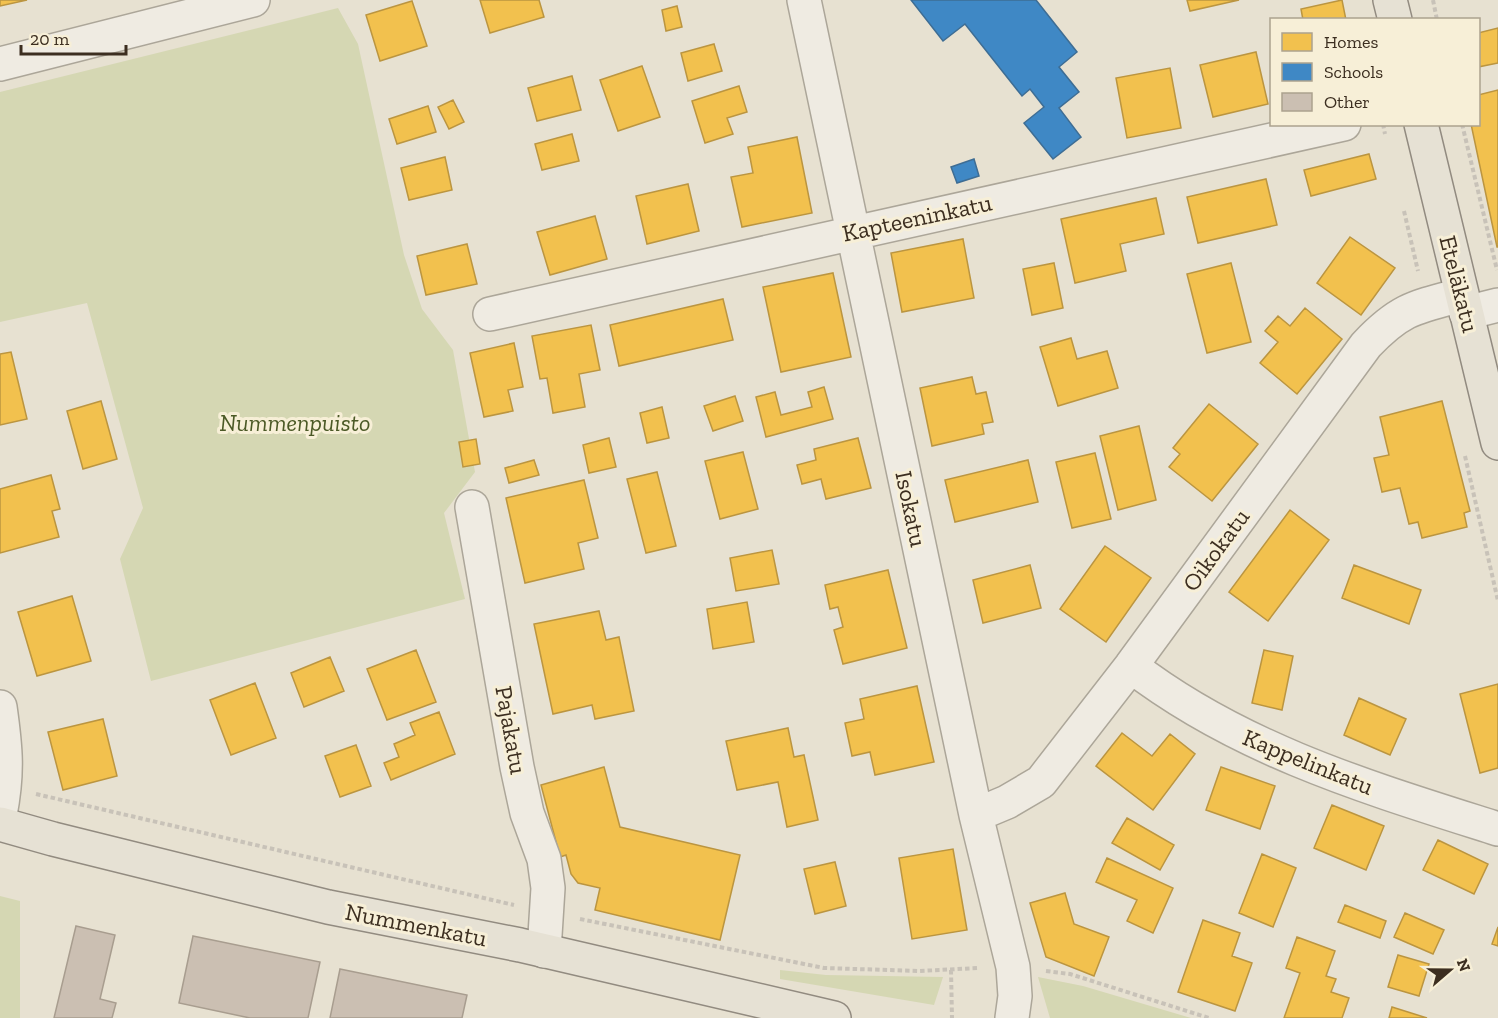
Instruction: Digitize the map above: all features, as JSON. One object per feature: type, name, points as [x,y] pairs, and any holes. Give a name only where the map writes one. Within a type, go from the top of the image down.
[{"type":"main road","points":[[1390,0],[1394,18]]},
{"type":"main road","name":"Eteläkatu","points":[[1421,126],[1498,443]]},
{"type":"main road","name":"Nummenkatu","points":[[0,824],[328,908],[544,951],[834,1018]]},
{"type":"street","points":[[0,64],[176,9],[253,0]]},
{"type":"street","name":"Isokatu","points":[[804,0],[976,815],[1012,967],[1015,996],[1012,1018]]},
{"type":"street","name":"Kapteeninkatu","points":[[490,314],[1335,126]]},
{"type":"street","name":"Oikokatu","points":[[976,815],[1007,802],[1041,782],[1131,666],[1366,345],[1385,325],[1404,312],[1426,304],[1498,305]]},
{"type":"street","name":"Pajakatu","points":[[472,507],[476,541],[517,767],[527,813],[544,859],[548,888],[544,951]]},
{"type":"street","name":"Kappelinkatu","points":[[1131,666],[1165,693],[1253,742],[1366,788],[1498,829]]},
{"type":"street","points":[[0,707],[7,751],[3,801]]},
{"type":"path","points":[[1432,0],[1436,18]]},
{"type":"path","points":[[1462,126],[1498,274]]},
{"type":"path","points":[[3,801],[63,802],[548,913],[824,968],[920,971],[1012,967],[1070,974],[1209,1018]]},
{"type":"path","points":[[951,969],[952,1018]]},
{"type":"green space","name":"Nummenpuisto","points":[[338,8],[358,44],[404,255],[422,309],[453,350],[475,472],[444,513],[465,599],[151,681],[120,559],[143,508],[87,303],[0,322],[0,92]]},
{"type":"green space","points":[[0,896],[20,901],[20,1018],[0,1018]]},
{"type":"green space","points":[[780,970],[826,975],[943,977],[934,1005],[780,979]]},
{"type":"green space","points":[[1038,977],[1083,986],[1191,1018],[1050,1018]]},
{"type":"building: Homes","points":[[0,0],[27,0],[0,6]]},
{"type":"building: Homes","points":[[480,0],[539,0],[544,17],[490,33]]},
{"type":"building: Homes","points":[[1187,0],[1239,0],[1190,11]]},
{"type":"building: Homes","points":[[1342,0],[1346,18],[1303,18],[1301,9]]},
{"type":"building: Homes","points":[[412,1],[427,46],[380,61],[366,15]]},
{"type":"building: Homes","points":[[677,6],[682,27],[666,31],[662,10]]},
{"type":"building: Homes","points":[[1498,28],[1498,63],[1480,67],[1480,32]]},
{"type":"building: Homes","points":[[714,44],[722,71],[688,81],[681,53]]},
{"type":"building: Homes","points":[[1256,52],[1268,104],[1213,117],[1200,65]]},
{"type":"building: Homes","points":[[642,66],[660,117],[618,131],[600,80]]},
{"type":"building: Homes","points":[[1170,68],[1181,128],[1127,138],[1116,78]]},
{"type":"building: Homes","points":[[572,76],[581,110],[537,121],[528,88]]},
{"type":"building: Homes","points":[[739,86],[747,112],[727,118],[733,134],[705,143],[692,101]]},
{"type":"building: Homes","points":[[1498,90],[1498,247],[1471,126],[1480,126],[1480,94]]},
{"type":"building: Homes","points":[[453,100],[464,122],[449,129],[438,107]]},
{"type":"building: Homes","points":[[428,106],[436,132],[397,144],[389,119]]},
{"type":"building: Homes","points":[[572,134],[579,161],[542,170],[535,144]]},
{"type":"building: Homes","points":[[797,137],[812,213],[742,227],[731,177],[753,173],[748,147]]},
{"type":"building: Homes","points":[[1369,154],[1376,179],[1311,196],[1304,170]]},
{"type":"building: Homes","points":[[445,157],[452,190],[409,200],[401,168]]},
{"type":"building: Homes","points":[[1266,179],[1277,225],[1198,243],[1187,197]]},
{"type":"building: Homes","points":[[688,184],[699,231],[647,244],[636,196]]},
{"type":"building: Homes","points":[[1156,198],[1164,234],[1120,244],[1126,271],[1075,283],[1061,219]]},
{"type":"building: Homes","points":[[595,216],[607,259],[550,275],[537,232]]},
{"type":"building: Homes","points":[[1350,237],[1395,268],[1361,315],[1317,283]]},
{"type":"building: Homes","points":[[963,239],[974,298],[902,312],[891,253]]},
{"type":"building: Homes","points":[[467,244],[477,284],[426,295],[417,256]]},
{"type":"building: Homes","points":[[1054,263],[1063,308],[1032,315],[1023,269]]},
{"type":"building: Homes","points":[[1231,263],[1251,342],[1207,353],[1187,274]]},
{"type":"building: Homes","points":[[833,273],[851,357],[781,372],[763,287]]},
{"type":"building: Homes","points":[[723,299],[733,340],[619,366],[610,325]]},
{"type":"building: Homes","points":[[1305,308],[1342,339],[1297,394],[1260,363],[1278,342],[1265,331],[1278,316],[1290,326]]},
{"type":"building: Homes","points":[[591,325],[600,370],[579,374],[585,407],[553,413],[547,378],[540,379],[532,336]]},
{"type":"building: Homes","points":[[1071,338],[1077,359],[1107,351],[1118,388],[1058,406],[1040,347]]},
{"type":"building: Homes","points":[[514,343],[523,387],[508,390],[513,411],[484,417],[470,353]]},
{"type":"building: Homes","points":[[11,352],[27,419],[0,425],[0,354]]},
{"type":"building: Homes","points":[[972,377],[976,394],[986,392],[993,422],[982,424],[984,434],[932,446],[920,388]]},
{"type":"building: Homes","points":[[824,387],[833,419],[766,437],[756,397],[775,392],[781,415],[812,407],[808,392]]},
{"type":"building: Homes","points":[[735,396],[743,421],[713,431],[704,406]]},
{"type":"building: Homes","points":[[101,401],[117,459],[83,469],[67,411]]},
{"type":"building: Homes","points":[[1442,401],[1470,511],[1464,513],[1467,527],[1422,538],[1418,522],[1409,524],[1400,488],[1382,492],[1374,458],[1389,455],[1380,417]]},
{"type":"building: Homes","points":[[1209,404],[1258,444],[1212,501],[1169,467],[1180,454],[1173,448]]},
{"type":"building: Homes","points":[[662,407],[669,438],[647,443],[640,413]]},
{"type":"building: Homes","points":[[1139,426],[1156,500],[1118,510],[1100,436]]},
{"type":"building: Homes","points":[[609,438],[616,467],[589,473],[583,445]]},
{"type":"building: Homes","points":[[858,438],[871,488],[826,499],[821,479],[802,484],[797,465],[816,460],[814,449]]},
{"type":"building: Homes","points":[[476,439],[480,464],[463,467],[459,442]]},
{"type":"building: Homes","points":[[743,452],[758,509],[720,519],[705,461]]},
{"type":"building: Homes","points":[[1095,453],[1111,519],[1072,528],[1056,462]]},
{"type":"building: Homes","points":[[534,460],[539,475],[509,483],[505,468]]},
{"type":"building: Homes","points":[[1028,460],[1038,502],[955,522],[945,480]]},
{"type":"building: Homes","points":[[657,472],[676,546],[646,553],[627,479]]},
{"type":"building: Homes","points":[[51,475],[60,509],[52,511],[59,537],[0,553],[0,489]]},
{"type":"building: Homes","points":[[584,480],[598,538],[578,543],[584,569],[525,583],[506,498]]},
{"type":"building: Homes","points":[[1290,510],[1329,540],[1268,621],[1229,592]]},
{"type":"building: Homes","points":[[1105,546],[1151,578],[1106,642],[1060,609]]},
{"type":"building: Homes","points":[[772,550],[779,584],[736,591],[730,558]]},
{"type":"building: Homes","points":[[1030,565],[1041,608],[983,623],[973,580]]},
{"type":"building: Homes","points":[[1354,565],[1421,590],[1409,624],[1342,598]]},
{"type":"building: Homes","points":[[888,570],[907,648],[843,664],[834,630],[843,627],[838,607],[830,609],[825,585]]},
{"type":"building: Homes","points":[[72,596],[91,661],[37,676],[18,612]]},
{"type":"building: Homes","points":[[747,602],[754,642],[713,649],[707,609]]},
{"type":"building: Homes","points":[[599,611],[606,640],[619,637],[634,711],[595,719],[592,705],[553,714],[534,624]]},
{"type":"building: Homes","points":[[416,650],[436,702],[387,720],[367,669]]},
{"type":"building: Homes","points":[[1264,650],[1293,656],[1282,710],[1252,703]]},
{"type":"building: Homes","points":[[330,657],[344,691],[304,707],[291,673]]},
{"type":"building: Homes","points":[[255,683],[276,738],[231,755],[210,700]]},
{"type":"building: Homes","points":[[1498,684],[1498,768],[1480,773],[1460,694]]},
{"type":"building: Homes","points":[[917,686],[934,762],[875,775],[870,752],[852,756],[845,723],[864,719],[860,699]]},
{"type":"building: Homes","points":[[1359,698],[1406,719],[1390,755],[1344,735]]},
{"type":"building: Homes","points":[[439,712],[455,754],[391,780],[384,763],[399,757],[394,744],[415,735],[410,723]]},
{"type":"building: Homes","points":[[103,719],[117,776],[63,790],[48,732]]},
{"type":"building: Homes","points":[[788,728],[794,757],[804,755],[818,820],[787,827],[778,782],[737,790],[726,741]]},
{"type":"building: Homes","points":[[1122,733],[1152,756],[1170,734],[1195,754],[1153,810],[1096,766]]},
{"type":"building: Homes","points":[[356,745],[371,786],[340,797],[325,756]]},
{"type":"building: Homes","points":[[604,767],[620,827],[740,855],[720,940],[595,910],[600,888],[578,883],[571,874],[566,855],[560,857],[541,785]]},
{"type":"building: Homes","points":[[1221,767],[1275,786],[1260,829],[1206,810]]},
{"type":"building: Homes","points":[[1332,805],[1384,826],[1366,870],[1314,848]]},
{"type":"building: Homes","points":[[1127,818],[1174,845],[1160,870],[1112,843]]},
{"type":"building: Homes","points":[[1438,840],[1488,864],[1474,894],[1423,870]]},
{"type":"building: Homes","points":[[953,849],[967,930],[912,939],[899,858]]},
{"type":"building: Homes","points":[[1262,854],[1296,868],[1273,927],[1239,913]]},
{"type":"building: Homes","points":[[1107,858],[1173,888],[1153,933],[1127,921],[1137,900],[1096,882]]},
{"type":"building: Homes","points":[[835,862],[846,906],[815,914],[804,869]]},
{"type":"building: Homes","points":[[1065,893],[1074,924],[1109,937],[1094,976],[1046,957],[1030,903]]},
{"type":"building: Homes","points":[[1345,905],[1386,921],[1380,938],[1338,922]]},
{"type":"building: Homes","points":[[1405,913],[1444,930],[1433,954],[1394,937]]},
{"type":"building: Homes","points":[[1203,920],[1240,933],[1232,956],[1252,963],[1235,1011],[1178,992]]},
{"type":"building: Homes","points":[[1498,927],[1498,946],[1492,944]]},
{"type":"building: Homes","points":[[1297,937],[1335,951],[1326,976],[1336,979],[1331,992],[1349,998],[1342,1018],[1284,1018],[1300,973],[1286,968]]},
{"type":"building: Homes","points":[[1398,955],[1429,964],[1419,996],[1388,987]]},
{"type":"building: Homes","points":[[1392,1007],[1427,1018],[1389,1018]]},
{"type":"building: Schools","points":[[911,0],[1036,0],[1077,52],[1059,67],[1079,92],[1059,108],[1081,137],[1053,159],[1024,123],[1044,107],[1030,89],[1022,96],[965,24],[943,41]]},
{"type":"building: Schools","points":[[974,159],[979,176],[957,183],[951,167]]},
{"type":"building: Other","points":[[76,926],[115,935],[100,999],[116,1003],[112,1018],[54,1018]]},
{"type":"building: Other","points":[[193,936],[320,962],[308,1018],[250,1018],[179,1003]]},
{"type":"building: Other","points":[[340,969],[467,995],[462,1018],[330,1018]]}]
